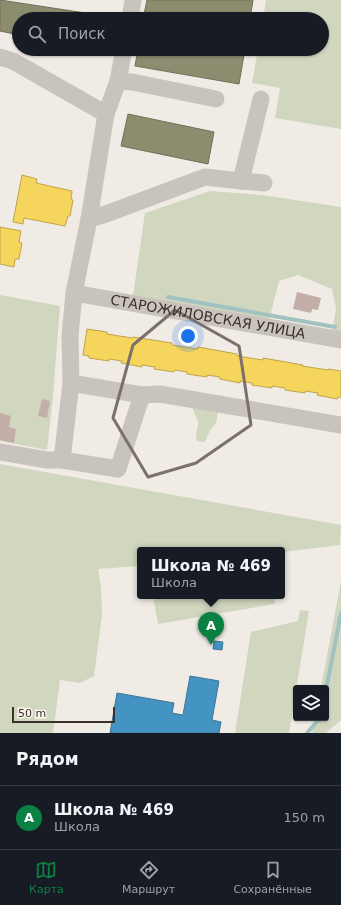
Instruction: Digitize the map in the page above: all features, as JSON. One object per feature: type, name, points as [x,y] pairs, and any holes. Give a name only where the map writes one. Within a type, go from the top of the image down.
[{"type":"street","points":[[131,12],[133,0]]},
{"type":"street","points":[[62,460],[71,383],[70,336],[74,293],[89,219],[106,114],[118,81],[123,56]]},
{"type":"street","points":[[0,57],[14,61],[106,114]]},
{"type":"street","points":[[118,81],[132,82],[216,99]]},
{"type":"street","points":[[241,182],[261,99]]},
{"type":"street","points":[[89,219],[205,177],[241,182],[264,183]]},
{"type":"street","name":"СТАРОЖИЛОВСКАЯ УЛИЦА","points":[[74,293],[341,340]]},
{"type":"street","points":[[71,383],[142,395],[160,394],[341,425]]},
{"type":"street","points":[[0,452],[47,460],[62,460],[118,469],[142,395]]},
{"type":"highlighted area","points":[[175,310],[239,346],[251,425],[196,463],[148,477],[113,418],[133,345]]},
{"type":"green space","points":[[266,0],[341,0],[341,129],[275,118],[280,88],[252,83],[257,56],[329,56],[329,12],[264,12]]},
{"type":"green space","points":[[210,191],[262,195],[341,207],[341,333],[332,331],[336,309],[332,289],[298,275],[279,281],[269,320],[133,296],[145,213]]},
{"type":"green space","points":[[0,295],[60,306],[47,450],[0,441]]},
{"type":"green space","points":[[192,405],[218,411],[216,423],[210,430],[204,442],[197,441],[196,436],[198,421]]},
{"type":"green space","points":[[0,464],[341,525],[340,545],[285,552],[285,547],[137,547],[137,566],[98,569],[101,587],[102,615],[94,676],[80,683],[60,680],[53,733],[0,733]]},
{"type":"green space","points":[[341,581],[341,720],[326,733],[312,733],[314,721],[329,721],[329,685],[322,685]]},
{"type":"green space","points":[[154,599],[274,599],[275,604],[158,624]]},
{"type":"green space","points":[[300,610],[309,611],[297,685],[293,685],[293,709],[289,733],[235,733],[251,632],[298,621]]},
{"type":"building: Жильё","points":[[22,175],[37,179],[36,183],[72,191],[71,199],[73,200],[70,216],[68,216],[65,226],[24,218],[23,224],[13,222]]},
{"type":"building: Жильё","points":[[0,227],[21,231],[19,242],[22,243],[19,259],[15,259],[14,267],[0,264]]},
{"type":"building: Жильё","points":[[87,329],[107,332],[107,334],[172,343],[172,345],[198,349],[198,347],[237,354],[237,356],[263,360],[263,358],[303,365],[302,366],[341,371],[341,397],[338,397],[337,399],[317,395],[318,393],[305,391],[305,393],[285,390],[285,388],[272,386],[272,388],[252,385],[252,383],[240,381],[240,383],[220,379],[220,377],[207,375],[207,377],[187,374],[187,372],[175,370],[174,372],[154,369],[155,367],[142,365],[142,367],[109,359],[109,361],[89,358],[89,356],[83,355]]},
{"type":"building: Школы","points":[[214,641],[223,642],[222,650],[213,649]]},
{"type":"building: Школы","points":[[190,676],[219,681],[212,720],[221,722],[219,733],[110,733],[117,693],[174,703],[172,713],[183,715]]},
{"type":"building: Промзона","points":[[0,0],[79,12],[12,12],[12,34],[0,31]]},
{"type":"building: Промзона","points":[[147,0],[253,0],[251,12],[144,12]]},
{"type":"building: Промзона","points":[[137,56],[244,56],[239,84],[135,66]]},
{"type":"building: Промзона","points":[[128,114],[214,132],[208,164],[121,146]]},
{"type":"building: Прочее","points":[[297,292],[321,298],[318,310],[312,309],[311,313],[293,309]]},
{"type":"building: Прочее","points":[[42,399],[50,401],[47,418],[38,416]]},
{"type":"building: Прочее","points":[[0,413],[11,416],[9,427],[16,429],[14,443],[0,440]]},
{"type":"waterway","points":[[168,297],[335,327]]},
{"type":"waterway","points":[[327,685],[341,613]]},
{"type":"waterway","points":[[307,733],[317,721]]},
{"type":"place","name":"Школа № 469","points":[[211,645]]}]
